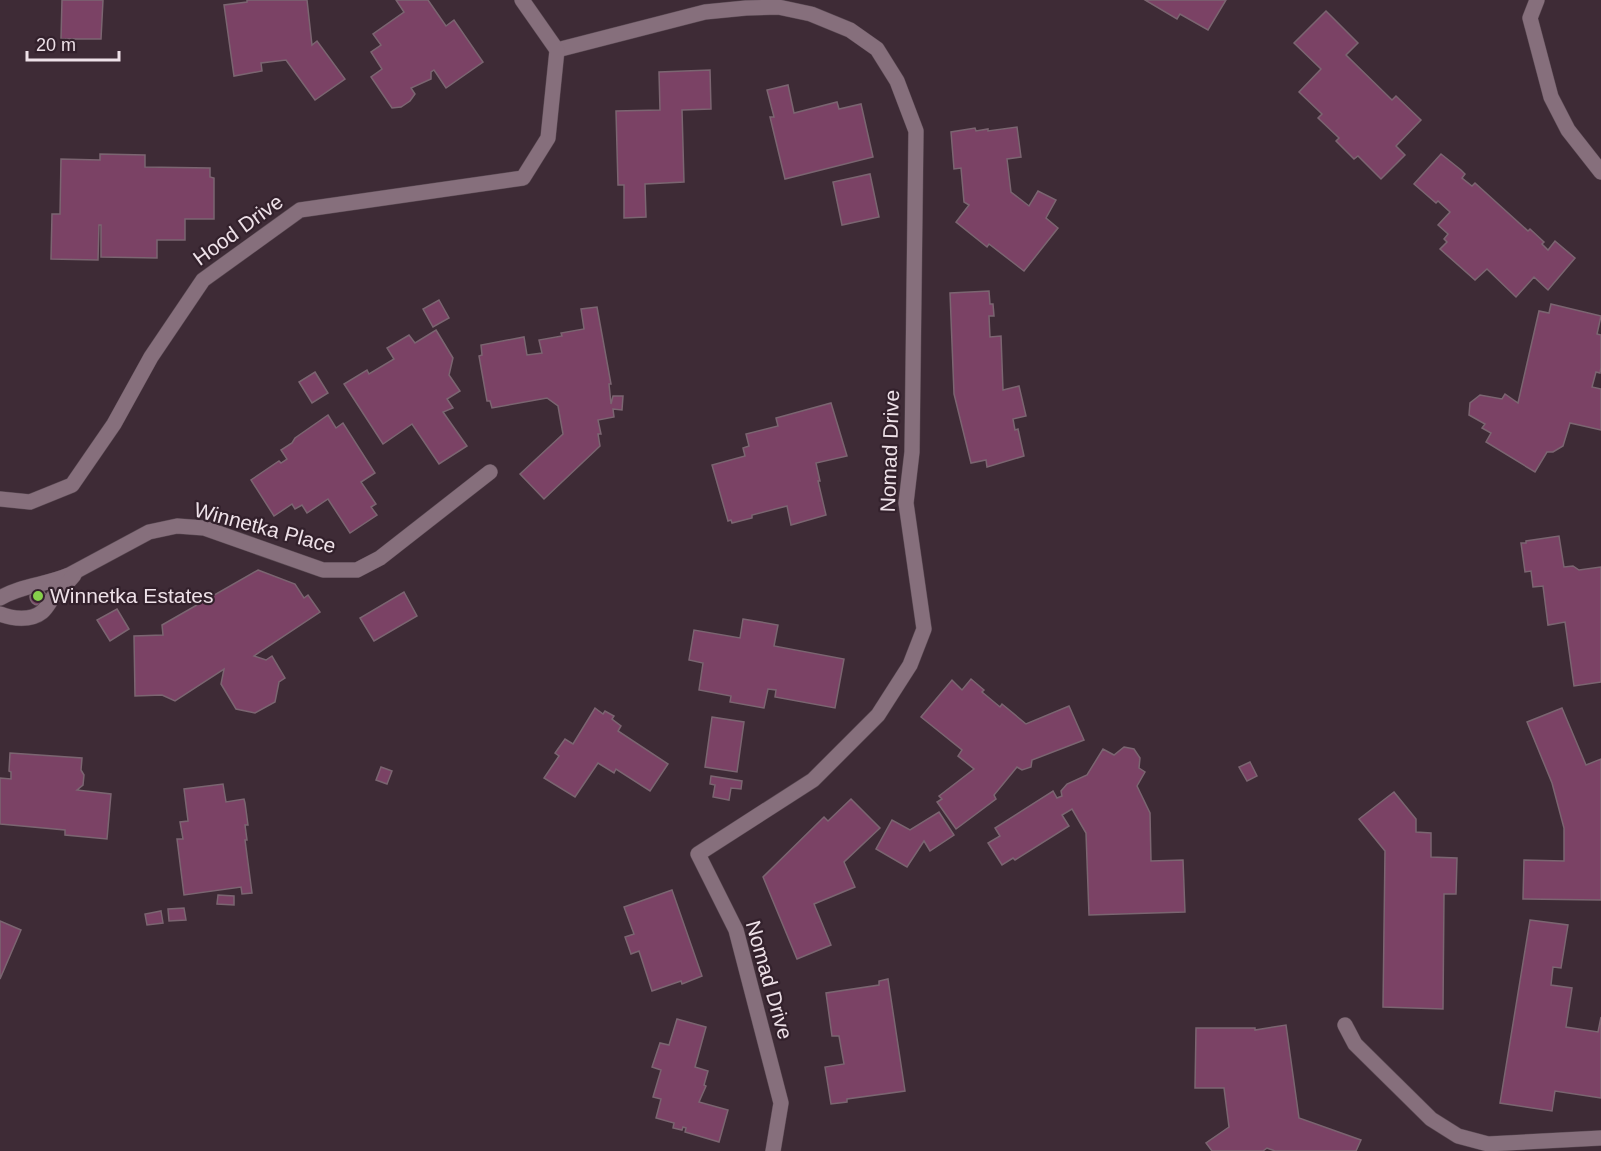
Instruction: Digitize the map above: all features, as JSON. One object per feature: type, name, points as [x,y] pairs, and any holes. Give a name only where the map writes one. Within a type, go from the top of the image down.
[{"type":"street","points":[[522,0],[557,50]]},
{"type":"street","points":[[1538,0],[1530,18],[1551,97],[1568,130],[1601,171]]},
{"type":"street","name":"Nomad Drive","points":[[557,50],[705,12],[778,7],[811,14],[850,30],[877,49],[897,81],[916,131],[912,452],[906,503],[924,629],[910,665],[878,715],[813,780],[698,854],[736,930],[782,1103],[773,1151]]},
{"type":"street","name":"Hood Drive","points":[[0,499],[30,502],[72,485],[114,424],[151,357],[203,280],[300,210],[523,178],[548,138],[557,50]]},
{"type":"street","name":"Winnetka Place","points":[[0,598],[20,588],[56,581],[148,532],[177,526],[204,528],[323,570],[357,570],[381,558],[490,472]]},
{"type":"street","name":"Winnetka Place","points":[[0,614],[9,618],[28,617],[42,612],[78,571]]},
{"type":"street","points":[[1345,1025],[1355,1044],[1431,1119],[1458,1136],[1488,1144],[1601,1138]]},
{"type":"building","points":[[62,0],[103,0],[101,39],[61,39]]},
{"type":"building","points":[[247,0],[307,0],[312,45],[317,41],[345,79],[315,100],[286,60],[261,63],[262,71],[234,76],[224,5],[247,2]]},
{"type":"building","points":[[396,0],[428,0],[446,26],[454,20],[483,62],[446,88],[434,70],[431,72],[431,79],[411,88],[415,94],[410,101],[401,107],[392,108],[371,77],[382,69],[371,52],[381,45],[373,34],[404,12]]},
{"type":"building","points":[[1145,0],[1226,0],[1208,30],[1180,14],[1177,19]]},
{"type":"building","points":[[1326,11],[1358,43],[1346,55],[1392,100],[1396,96],[1421,120],[1396,146],[1405,155],[1381,179],[1358,156],[1354,159],[1336,141],[1339,138],[1318,118],[1322,114],[1299,92],[1321,69],[1294,43]]},
{"type":"building","points":[[710,70],[711,109],[682,110],[684,182],[645,184],[646,217],[624,218],[624,185],[618,185],[616,111],[660,110],[659,72]]},
{"type":"building","points":[[788,85],[794,113],[837,102],[839,109],[861,104],[873,157],[785,179],[770,117],[774,117],[767,90]]},
{"type":"building","points":[[1017,127],[1021,157],[1007,159],[1011,192],[1029,206],[1038,191],[1056,200],[1046,218],[1058,228],[1024,271],[989,244],[987,247],[956,222],[969,205],[964,202],[961,168],[954,169],[951,132],[975,128],[976,131],[988,129],[988,131]]},
{"type":"building","points":[[100,154],[145,155],[145,167],[210,168],[210,177],[214,178],[214,219],[185,219],[185,240],[157,240],[157,258],[101,257],[101,225],[99,225],[98,260],[51,259],[52,214],[60,214],[61,159],[100,160]]},
{"type":"building","points":[[1441,154],[1465,174],[1462,178],[1472,186],[1475,183],[1528,231],[1530,229],[1544,242],[1542,244],[1548,250],[1555,241],[1575,258],[1548,290],[1534,277],[1516,297],[1487,269],[1475,280],[1440,249],[1447,242],[1444,239],[1448,234],[1438,225],[1450,212],[1414,184]]},
{"type":"building","points":[[870,174],[879,217],[842,225],[833,182]]},
{"type":"building","points":[[989,291],[994,316],[989,316],[990,337],[1001,336],[1003,390],[1019,386],[1026,416],[1013,419],[1015,430],[1018,429],[1024,456],[987,467],[986,460],[971,463],[954,394],[950,293]]},
{"type":"building","points":[[439,300],[449,318],[433,327],[423,309]]},
{"type":"building","points":[[1551,304],[1601,316],[1597,334],[1601,335],[1601,367],[1600,373],[1596,372],[1592,387],[1601,389],[1601,430],[1570,423],[1563,446],[1553,452],[1547,452],[1535,472],[1486,442],[1491,433],[1482,428],[1485,424],[1469,415],[1470,403],[1480,395],[1502,399],[1505,394],[1518,403],[1539,311],[1549,313]]},
{"type":"building","points":[[597,307],[611,384],[609,384],[611,404],[613,396],[623,396],[622,410],[613,409],[614,417],[598,420],[601,434],[598,434],[600,446],[544,499],[520,474],[563,434],[558,406],[547,398],[492,408],[490,401],[487,401],[479,356],[482,355],[481,345],[524,337],[527,355],[542,353],[539,340],[584,329],[581,309]]},
{"type":"building","points":[[436,330],[453,358],[449,375],[460,391],[447,399],[453,408],[443,412],[467,446],[439,464],[412,424],[383,444],[344,384],[367,370],[369,374],[394,359],[387,348],[409,335],[415,343]]},
{"type":"building","points":[[315,372],[328,393],[312,403],[299,382]]},
{"type":"building","points":[[831,403],[847,456],[816,463],[826,515],[791,525],[787,506],[752,515],[752,518],[732,523],[731,520],[728,521],[712,465],[745,456],[743,448],[749,446],[746,434],[778,426],[776,418]]},
{"type":"building","points":[[328,415],[336,428],[343,423],[375,473],[361,482],[376,504],[371,507],[377,515],[350,533],[328,499],[307,513],[302,505],[295,509],[292,504],[274,516],[251,480],[279,461],[281,463],[287,459],[281,450]]},
{"type":"building","points":[[1559,536],[1564,567],[1573,566],[1579,570],[1601,567],[1601,682],[1574,686],[1565,622],[1548,625],[1543,586],[1533,587],[1531,571],[1525,572],[1521,543]]},
{"type":"building","points":[[258,570],[295,584],[304,598],[308,595],[320,612],[254,656],[266,660],[272,656],[285,678],[279,682],[275,702],[255,713],[236,709],[221,684],[224,669],[175,701],[162,695],[135,696],[134,636],[163,635],[162,625]]},
{"type":"building","name":"Winnetka Estates","points":[[38,589],[46,597],[38,605],[30,597]]},
{"type":"building","points":[[404,592],[417,616],[374,641],[360,618]]},
{"type":"building","points":[[117,609],[129,629],[110,641],[97,620]]},
{"type":"building","points":[[743,619],[778,625],[774,646],[844,659],[835,708],[775,697],[776,690],[768,689],[764,708],[730,702],[731,696],[699,690],[703,663],[689,660],[694,630],[740,638]]},
{"type":"building","points":[[971,679],[1000,707],[1002,704],[1026,724],[1069,706],[1084,740],[1032,760],[1031,767],[1022,770],[1017,767],[994,795],[996,799],[956,829],[937,802],[942,799],[939,796],[974,769],[958,756],[962,750],[921,717],[952,680],[962,690]]},
{"type":"building","points":[[595,708],[603,714],[605,711],[614,716],[612,719],[621,726],[618,731],[668,764],[650,791],[616,769],[614,773],[598,763],[575,797],[544,778],[559,756],[555,753],[565,739],[573,744]]},
{"type":"building","points":[[1562,708],[1586,765],[1601,759],[1601,900],[1523,899],[1524,860],[1564,861],[1564,828],[1552,783],[1527,722]]},
{"type":"building","points":[[712,717],[744,722],[737,772],[705,767]]},
{"type":"building","points":[[1124,747],[1134,749],[1140,758],[1139,768],[1145,772],[1137,786],[1150,813],[1151,861],[1183,860],[1185,912],[1089,915],[1086,833],[1072,809],[1062,815],[1069,826],[1015,860],[1013,858],[1002,865],[988,843],[1000,836],[995,828],[1053,791],[1057,798],[1062,796],[1061,791],[1067,784],[1087,775],[1103,749],[1114,755]]},
{"type":"building","points":[[10,753],[82,758],[83,785],[77,790],[111,794],[107,839],[65,835],[65,830],[0,824],[0,778],[11,779]]},
{"type":"building","points":[[1250,762],[1257,776],[1247,781],[1239,767]]},
{"type":"building","points":[[381,767],[392,771],[387,784],[376,780]]},
{"type":"building","points":[[711,776],[742,781],[741,789],[731,788],[729,800],[713,797],[715,785],[710,784]]},
{"type":"building","points":[[223,784],[226,802],[244,799],[248,825],[245,825],[247,840],[245,840],[252,893],[242,894],[241,887],[184,895],[177,839],[183,839],[180,822],[188,821],[184,789]]},
{"type":"building","points":[[1394,792],[1416,819],[1416,832],[1431,833],[1431,857],[1457,858],[1456,894],[1444,894],[1443,1009],[1383,1007],[1385,851],[1359,819]]},
{"type":"building","points":[[851,799],[880,828],[844,862],[855,887],[814,904],[831,945],[797,959],[763,877],[824,817],[828,821]]},
{"type":"building","points":[[939,812],[954,835],[930,851],[924,841],[907,867],[876,849],[892,820],[910,830]]},
{"type":"building","points":[[672,890],[702,976],[682,984],[681,981],[652,991],[639,951],[631,954],[625,937],[634,934],[624,907]]},
{"type":"building","points":[[218,895],[234,896],[234,905],[217,904]]},
{"type":"building","points":[[184,908],[186,920],[169,921],[168,909]]},
{"type":"building","points":[[161,911],[163,923],[147,925],[145,914]]},
{"type":"building","points":[[1530,920],[1568,925],[1561,968],[1553,967],[1551,985],[1572,988],[1566,1027],[1598,1032],[1601,1017],[1601,1098],[1555,1091],[1552,1111],[1500,1103]]},
{"type":"building","points":[[0,921],[21,930],[0,979]]},
{"type":"building","points":[[888,979],[905,1091],[847,1099],[847,1102],[831,1104],[825,1067],[844,1064],[839,1036],[832,1036],[826,993],[879,985],[879,981]]},
{"type":"building","points":[[677,1019],[706,1027],[695,1067],[708,1071],[704,1085],[706,1086],[699,1102],[728,1110],[719,1142],[685,1132],[686,1128],[683,1127],[682,1130],[673,1128],[674,1123],[656,1118],[661,1099],[653,1097],[661,1070],[652,1067],[660,1043],[669,1045]]},
{"type":"building","points":[[1286,1025],[1299,1118],[1361,1140],[1356,1151],[1275,1151],[1267,1148],[1263,1151],[1212,1151],[1206,1143],[1229,1127],[1224,1088],[1195,1088],[1196,1028],[1255,1028],[1255,1030]]},
{"type":"place","name":"Winnetka Estates","points":[[38,596]]}]
